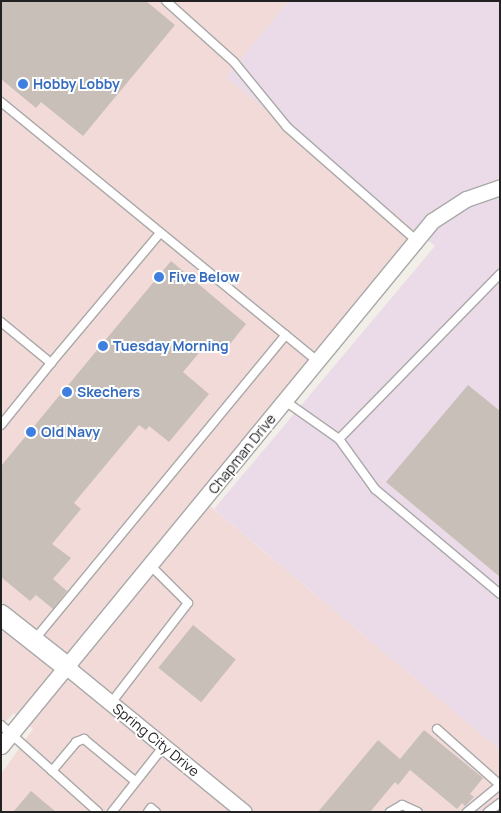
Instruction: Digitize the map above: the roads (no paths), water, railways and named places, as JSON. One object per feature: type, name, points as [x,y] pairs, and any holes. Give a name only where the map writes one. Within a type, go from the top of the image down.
[{"type":"street","name":"Chapman Drive","points":[[5,735],[68,668],[432,221],[466,199],[500,187]]},
{"type":"street","points":[[1,614],[35,639],[68,668]]},
{"type":"street","name":"Spring City Drive","points":[[68,668],[164,746],[236,809]]},
{"type":"lane","points":[[166,1],[234,62],[287,127],[416,240]]},
{"type":"lane","points":[[1,102],[318,361]]},
{"type":"lane","points":[[1,424],[160,233]]},
{"type":"lane","points":[[339,439],[500,274]]},
{"type":"lane","points":[[1,322],[51,363]]},
{"type":"lane","points":[[35,639],[286,335]]},
{"type":"lane","points":[[285,401],[339,439],[375,489],[500,594]]},
{"type":"lane","points":[[112,703],[188,603],[151,566]]},
{"type":"lane","points":[[437,729],[500,785],[468,812]]},
{"type":"lane","points":[[5,735],[52,771],[98,812]]},
{"type":"lane","points":[[52,771],[76,742],[84,739],[135,782]]},
{"type":"lane","points":[[112,812],[164,746]]},
{"type":"lane","points":[[488,812],[500,803]]},
{"type":"lane","points":[[390,812],[402,805],[418,812]]},
{"type":"lane","points":[[148,812],[151,808],[156,812]]},
{"type":"place","name":"Hobby Lobby","points":[[23,84]]},
{"type":"place","name":"Five Below","points":[[159,277]]},
{"type":"place","name":"Tuesday Morning","points":[[103,346]]},
{"type":"place","name":"Skechers","points":[[67,392]]},
{"type":"place","name":"Old Navy","points":[[31,432]]}]
